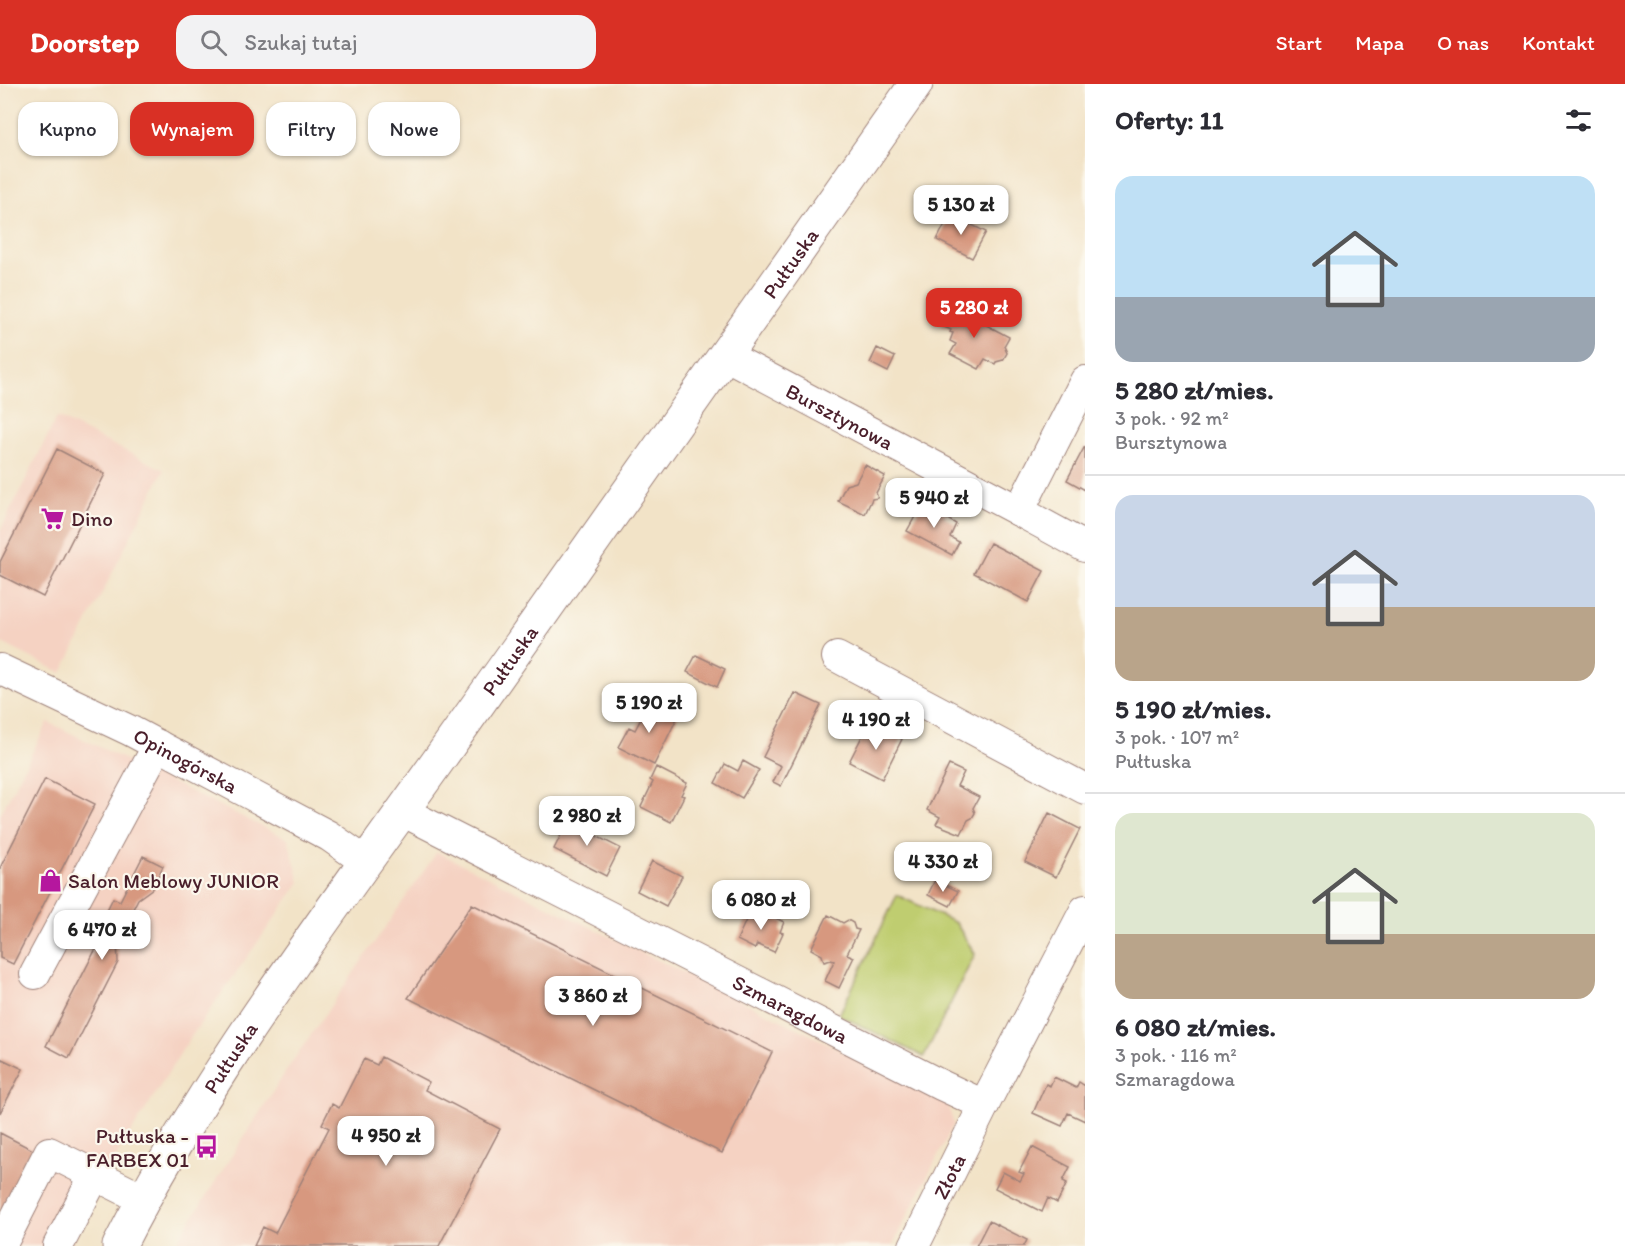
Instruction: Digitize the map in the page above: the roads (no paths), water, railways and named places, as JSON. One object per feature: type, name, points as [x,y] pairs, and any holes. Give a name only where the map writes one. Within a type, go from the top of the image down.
[{"type":"main road","name":"Pułtuska","points":[[119,1246],[165,1161],[287,972],[916,84]]},
{"type":"street","name":"Bursztynowa","points":[[725,355],[1085,547]]},
{"type":"street","points":[[1019,511],[1085,381]]},
{"type":"street","points":[[837,657],[1085,789]]},
{"type":"street","name":"Opinogórska","points":[[0,669],[158,745],[329,836],[366,862]]},
{"type":"street","points":[[35,974],[158,745]]},
{"type":"street","name":"Szmaragdowa","points":[[402,811],[984,1106]]},
{"type":"street","points":[[984,1106],[1085,910]]},
{"type":"street","name":"Złota","points":[[914,1246],[984,1106]]},
{"type":"street","points":[[1,1246],[50,1152],[143,1199]]},
{"type":"street","points":[[58,1246],[95,1175]]},
{"type":"place","name":"Dino","points":[[53,518]]},
{"type":"place","name":"Salon Meblowy JUNIOR","points":[[50,880]]},
{"type":"place","name":"Pułtuska - FARBEX 01","points":[[207,1147]]}]
